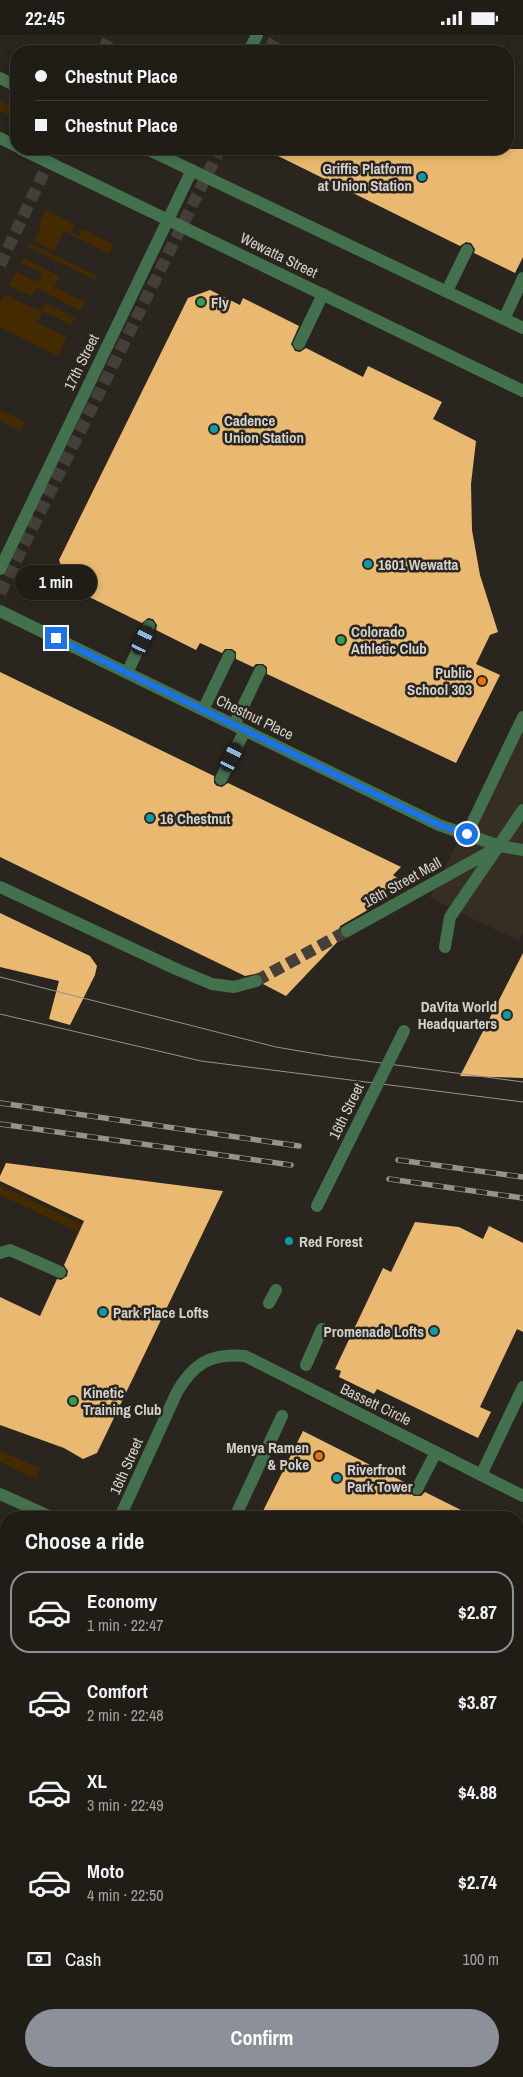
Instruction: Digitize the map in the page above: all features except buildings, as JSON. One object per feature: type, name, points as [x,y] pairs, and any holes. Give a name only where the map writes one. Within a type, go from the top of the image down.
[{"type":"street","name":"Wewatta Street","points":[[35,155],[523,391]]},
{"type":"street","points":[[160,155],[523,328]]},
{"type":"street","name":"17th Street","points":[[0,569],[192,170]]},
{"type":"street","points":[[447,291],[468,250]]},
{"type":"street","points":[[504,319],[523,278]]},
{"type":"street","points":[[299,344],[323,294]]},
{"type":"street","name":"Chestnut Place","points":[[0,611],[439,825],[500,846],[523,850]]},
{"type":"street","points":[[127,673],[149,627]]},
{"type":"street","points":[[203,710],[229,656]]},
{"type":"street","points":[[221,779],[260,671]]},
{"type":"street","points":[[467,834],[523,717]]},
{"type":"street","points":[[445,947],[450,917],[523,810]]},
{"type":"street","name":"16th Street Mall","points":[[347,931],[500,846]]},
{"type":"street","points":[[0,887],[212,984],[225,987],[244,985],[256,981]]},
{"type":"street","name":"16th Street","points":[[317,1206],[404,1031]]},
{"type":"street","points":[[0,1253],[10,1251],[60,1272]]},
{"type":"street","points":[[269,1303],[276,1290]]},
{"type":"street","points":[[306,1365],[322,1329]]},
{"type":"street","name":"Bassett Circle","points":[[212,1358],[229,1355],[245,1356],[523,1496]]},
{"type":"street","name":"16th Street","points":[[123,1511],[177,1392],[187,1375],[198,1365],[212,1358]]},
{"type":"street","points":[[481,1475],[523,1387]]},
{"type":"street","points":[[238,1511],[282,1416]]},
{"type":"street","points":[[417,1489],[436,1452]]},
{"type":"street","points":[[0,1494],[38,1511]]},
{"type":"shaded area","points":[[0,101],[10,105],[10,116],[0,111]]},
{"type":"shaded area","points":[[46,210],[75,225],[71,233],[79,236],[83,229],[113,244],[109,254],[64,231],[54,251],[34,241],[41,227],[38,225]]},
{"type":"shaded area","points":[[30,243],[97,276],[95,280],[28,247]]},
{"type":"shaded area","points":[[23,258],[60,276],[54,287],[85,302],[80,311],[37,288],[31,296],[9,286],[16,272],[38,282],[42,273],[21,263]]},
{"type":"shaded area","points":[[4,294],[40,311],[45,303],[75,318],[72,325],[43,311],[37,323],[67,337],[58,356],[0,327],[0,303]]},
{"type":"shaded area","points":[[0,409],[25,422],[20,431],[0,421]]},
{"type":"shaded area","points":[[523,709],[523,932],[519,941],[430,898]]},
{"type":"shaded area","points":[[0,1185],[81,1224],[78,1232],[0,1195]]},
{"type":"shaded area","points":[[0,1451],[40,1468],[36,1479],[0,1462]]},
{"type":"tunnel","points":[[106,45],[110,35]]},
{"type":"tunnel","points":[[272,45],[277,35]]},
{"type":"tunnel","points":[[0,265],[52,155]]},
{"type":"tunnel","points":[[0,593],[217,155]]},
{"type":"tunnel","points":[[256,981],[347,931]]},
{"type":"tram line","points":[[0,977],[276,1047],[523,1082]]},
{"type":"tram line","points":[[0,1014],[201,1061],[523,1102]]},
{"type":"railway","points":[[0,1103],[299,1146]]},
{"type":"railway","points":[[0,1124],[291,1165]]},
{"type":"railway","points":[[398,1160],[523,1177]]},
{"type":"railway","points":[[389,1179],[523,1198]]},
{"type":"place","name":"Griffis Platform at Union Station","points":[[422,177]]},
{"type":"place","name":"Fly","points":[[201,302]]},
{"type":"place","name":"Cadence Union Station","points":[[214,429]]},
{"type":"place","name":"1601 Wewatta","points":[[368,564]]},
{"type":"place","name":"Colorado Athletic Club","points":[[341,640]]},
{"type":"place","name":"Public School 303","points":[[482,681]]},
{"type":"place","name":"16 Chestnut","points":[[150,818]]},
{"type":"place","name":"DaVita World Headquarters","points":[[507,1015]]},
{"type":"place","name":"Red Forest","points":[[289,1241]]},
{"type":"place","name":"Park Place Lofts","points":[[103,1312]]},
{"type":"place","name":"Promenade Lofts","points":[[434,1331]]},
{"type":"place","name":"Kinetic Training Club","points":[[73,1401]]},
{"type":"place","name":"Menya Ramen & Poke","points":[[319,1456]]},
{"type":"place","name":"Riverfront Park Tower","points":[[337,1478]]},
{"type":"route","points":[[56,638],[439,825],[467,834]]}]
